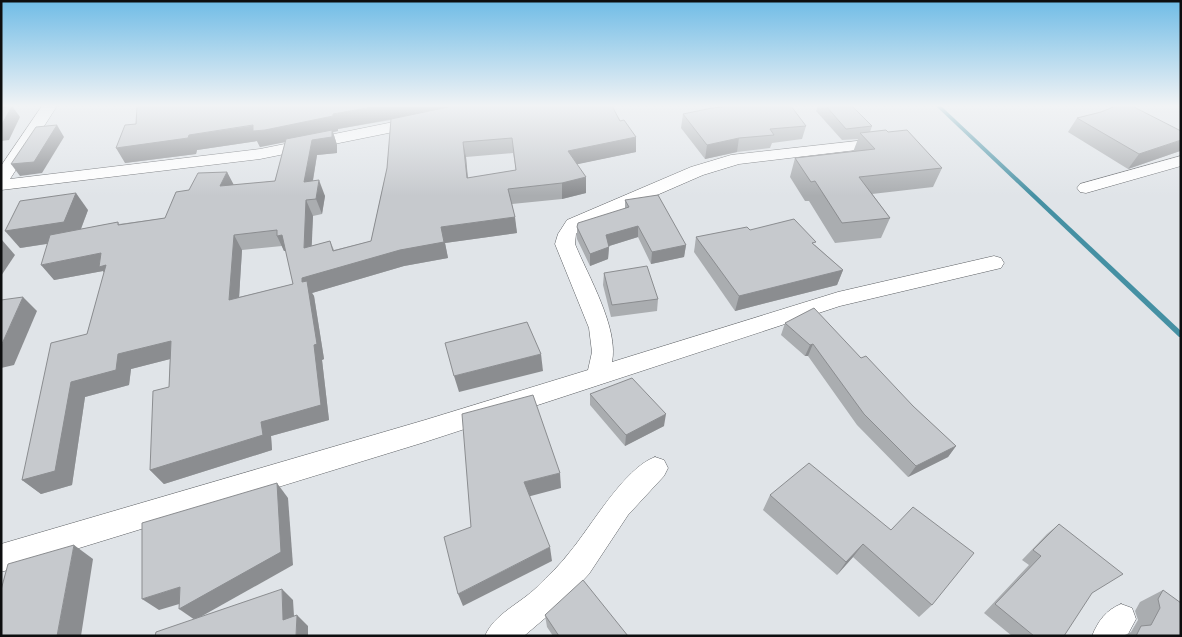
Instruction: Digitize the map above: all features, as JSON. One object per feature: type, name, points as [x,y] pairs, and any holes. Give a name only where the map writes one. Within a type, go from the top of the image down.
[{"type":"street","points":[[1,179],[30,136]]},
{"type":"street","points":[[1,185],[260,154],[351,136]]},
{"type":"street","points":[[598,375],[603,352],[600,328],[564,244],[566,234],[574,224],[697,171],[736,159],[900,141]]},
{"type":"street","points":[[1086,188],[1181,161]]},
{"type":"street","points":[[1,558],[425,430],[838,300],[994,263]]},
{"type":"street","points":[[500,636],[547,598],[579,564],[619,506],[655,468]]},
{"type":"building","points":[[30,136],[50,136],[34,162],[11,164]]},
{"type":"building","points":[[121,136],[189,136],[188,138],[116,148]]},
{"type":"building","points":[[303,136],[332,136],[312,140],[304,182],[319,180],[316,199],[306,200],[304,248],[330,241],[333,251],[371,241],[387,168],[390,136],[636,137],[568,151],[586,177],[562,183],[508,189],[515,217],[441,227],[444,242],[400,250],[302,278],[302,282],[307,281],[317,344],[314,345],[321,405],[261,422],[263,435],[150,470],[153,391],[169,387],[171,341],[118,354],[116,370],[71,382],[55,471],[22,480],[51,343],[87,334],[106,265],[99,267],[101,253],[41,265],[50,235],[118,222],[118,225],[165,218],[176,192],[189,190],[198,173],[227,172],[220,186],[275,181],[286,139]],"holes":[[[512,138],[516,170],[467,178],[463,142]],[[277,230],[277,236],[282,235],[293,284],[229,300],[234,235]]]},
{"type":"building","points":[[700,136],[766,136],[739,138],[707,145]]},
{"type":"building","points":[[863,136],[912,136],[942,168],[859,177],[890,218],[842,223],[815,181],[811,182],[795,158],[875,149]]},
{"type":"building","points":[[1108,136],[1181,136],[1181,140],[1139,154]]},
{"type":"building","points":[[76,193],[64,222],[5,231],[20,201]]},
{"type":"building","points":[[658,195],[686,245],[652,252],[638,226],[606,235],[609,247],[590,254],[577,227],[578,223],[629,207],[625,200]]},
{"type":"building","points":[[794,219],[816,242],[812,243],[843,270],[739,296],[696,237],[747,227],[750,230]]},
{"type":"building","points":[[647,266],[658,299],[612,305],[604,273]]},
{"type":"building","points":[[23,297],[1,346],[1,300]]},
{"type":"building","points":[[814,308],[861,358],[866,356],[913,406],[956,446],[916,466],[864,414],[813,344],[810,345],[785,323]]},
{"type":"building","points":[[527,322],[541,354],[454,376],[445,343]]},
{"type":"building","points":[[632,378],[666,414],[626,435],[590,394]]},
{"type":"building","points":[[533,395],[560,473],[524,482],[550,547],[458,594],[444,537],[471,527],[462,414]]},
{"type":"building","points":[[809,463],[891,530],[913,507],[974,553],[932,605],[863,544],[846,562],[770,495]]},
{"type":"building","points":[[277,483],[281,552],[179,609],[180,587],[142,599],[142,523]]},
{"type":"building","points":[[1059,524],[1123,574],[1092,593],[1064,636],[1034,636],[995,604],[1041,556],[1033,550]]},
{"type":"building","points":[[74,545],[57,636],[1,636],[1,590],[8,564]]},
{"type":"building","points":[[583,580],[628,636],[559,636],[545,615]]},
{"type":"building","points":[[282,589],[283,620],[297,615],[296,636],[155,636],[156,632]]},
{"type":"building","points":[[1163,590],[1181,603],[1181,636],[1136,636],[1141,626],[1151,625],[1160,608],[1158,599]]},
{"type":"waterway","points":[[970,136],[1181,335]]}]
